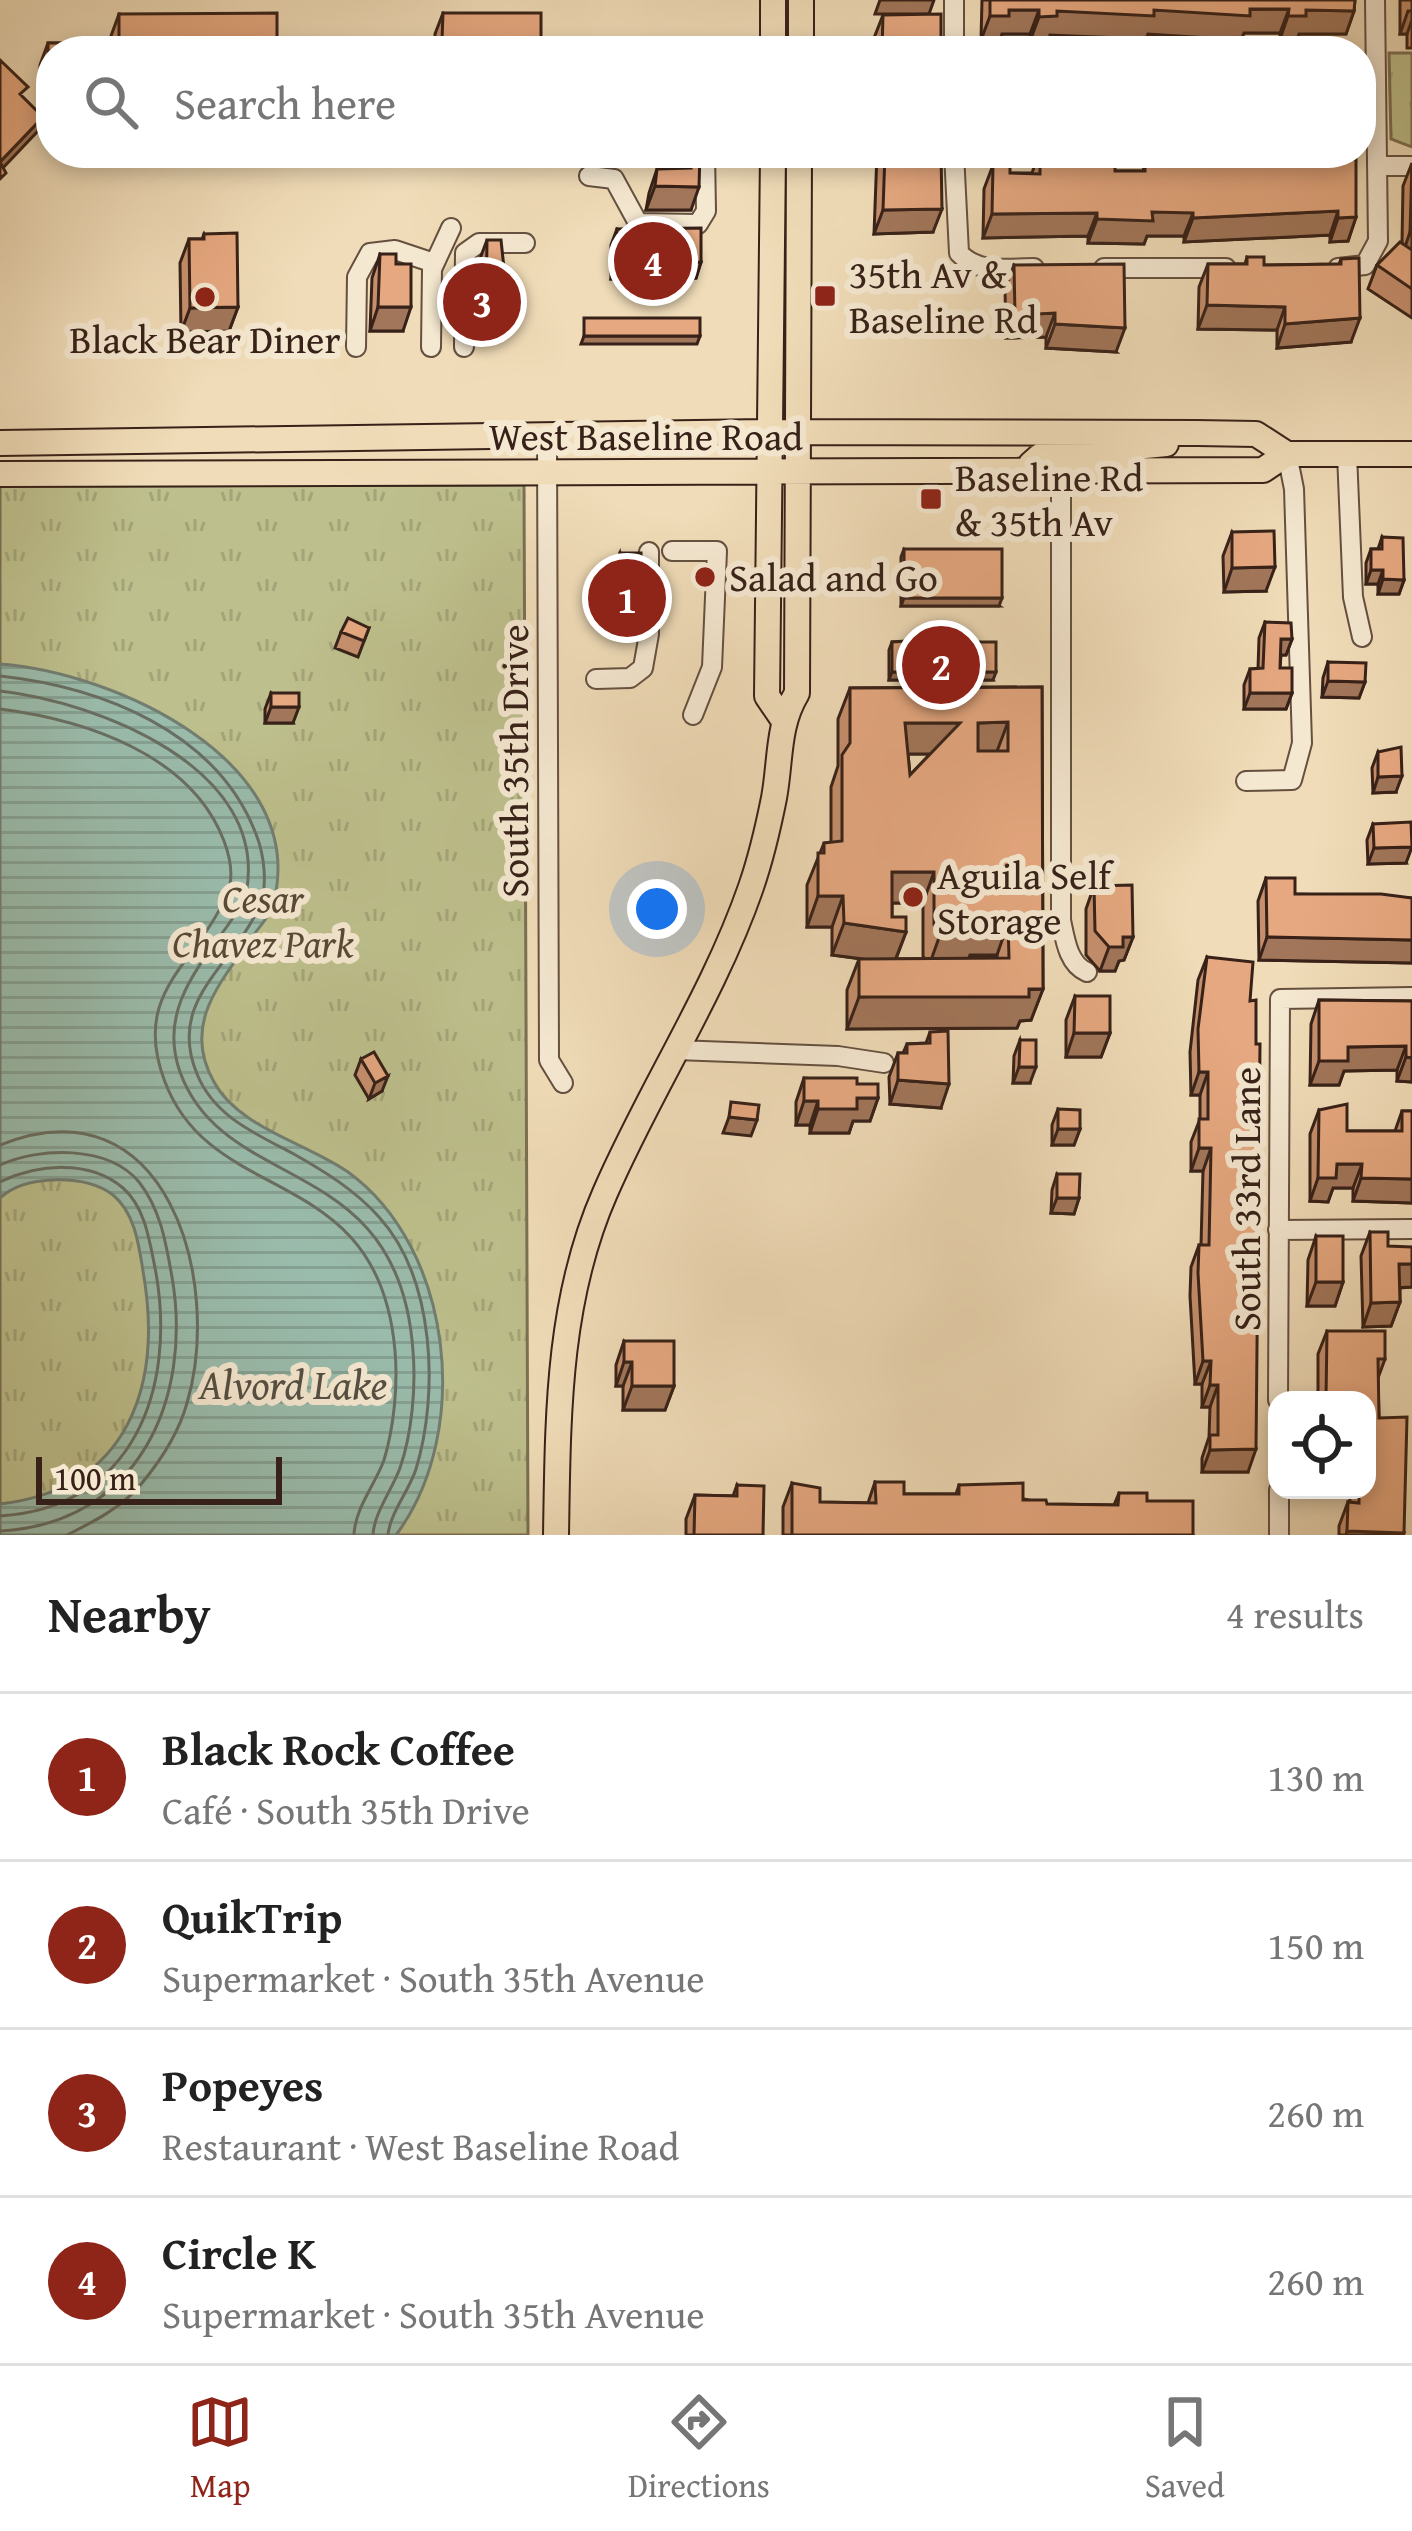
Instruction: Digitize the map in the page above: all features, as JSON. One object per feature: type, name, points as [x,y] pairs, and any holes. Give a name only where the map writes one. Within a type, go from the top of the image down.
[{"type":"main road","points":[[773,9],[801,10]]},
{"type":"main road","points":[[772,168],[767,696],[782,718]]},
{"type":"main road","points":[[556,1535],[560,1371],[570,1306],[604,1193],[750,888],[774,799],[782,718],[797,692],[799,168]]},
{"type":"main road","name":"West Baseline Road","points":[[0,443],[772,432],[1197,433],[1256,434],[1287,454],[1412,454]]},
{"type":"main road","points":[[1027,471],[1040,456],[1153,449],[1197,433]]},
{"type":"main road","points":[[320,439],[321,473]]},
{"type":"main road","name":"West Baseline Road","points":[[0,474],[1263,470],[1287,454]]},
{"type":"street","points":[[954,0],[954,36]]},
{"type":"street","points":[[1371,36],[1375,0]]},
{"type":"street","points":[[1320,268],[1351,268],[1373,255],[1376,155]]},
{"type":"street","points":[[1377,166],[1412,166]]},
{"type":"street","points":[[589,176],[614,179],[638,223],[698,224],[706,211],[705,168]]},
{"type":"street","points":[[954,168],[954,238],[969,264],[1056,268]]},
{"type":"street","points":[[431,347],[434,262],[451,228]]},
{"type":"street","points":[[464,347],[465,253],[479,243],[525,243]]},
{"type":"street","points":[[356,346],[357,278],[370,253],[394,250],[434,262]]},
{"type":"street","points":[[1080,268],[1248,268]]},
{"type":"street","name":"South 35th Drive","points":[[547,434],[549,1060],[563,1084]]},
{"type":"street","points":[[1246,781],[1292,780],[1302,743],[1294,488],[1287,454]]},
{"type":"street","points":[[1347,454],[1353,597],[1362,638]]},
{"type":"street","points":[[1061,471],[1061,920],[1066,947],[1078,968],[1088,972]]},
{"type":"street","points":[[672,551],[717,551],[712,667],[693,715]]},
{"type":"street","points":[[596,680],[630,678],[643,668],[649,634],[649,552]]},
{"type":"street","name":"South 33rd Lane","points":[[1278,1391],[1280,999],[1412,997]]},
{"type":"street","points":[[676,1050],[838,1055],[884,1063]]},
{"type":"street","points":[[1278,1230],[1412,1229]]},
{"type":"street","points":[[1279,1499],[1279,1535]]},
{"type":"green space","points":[[1389,53],[1412,53],[1412,147],[1391,139]]},
{"type":"green space","name":"Cesar Chavez Park","points":[[524,485],[528,1535],[0,1535],[0,486]]},
{"type":"water","name":"Alvord Lake","points":[[0,664],[96,685],[146,706],[194,734],[234,768],[263,808],[277,854],[273,905],[209,1004],[203,1022],[205,1061],[225,1098],[240,1111],[348,1172],[383,1205],[411,1246],[430,1293],[440,1343],[442,1395],[436,1446],[420,1493],[396,1535],[0,1535],[0,1504],[44,1494],[80,1477],[107,1454],[127,1425],[141,1391],[148,1313],[135,1230],[113,1195],[84,1182],[51,1180],[24,1184],[0,1198]]},
{"type":"building","points":[[990,0],[1355,0],[1354,11],[1306,10],[1306,16],[1288,16],[1289,9],[1250,9],[1250,16],[1154,10],[1154,16],[1057,11],[1057,16],[1039,17],[1039,10],[1009,10],[1009,16],[990,16]]},
{"type":"building","points":[[277,13],[277,36],[119,36],[119,14]]},
{"type":"building","points":[[443,13],[541,13],[541,36],[442,36]]},
{"type":"building","points":[[941,14],[941,36],[882,36],[883,15]]},
{"type":"building","points":[[0,60],[28,87],[20,94],[36,110],[36,124],[0,162]]},
{"type":"building","points":[[700,168],[699,187],[655,186],[657,169]]},
{"type":"building","points":[[884,168],[941,168],[942,209],[883,210]]},
{"type":"building","points":[[993,168],[1040,174],[1040,168],[1356,168],[1356,217],[1338,218],[1338,211],[1193,218],[1193,213],[1152,212],[1153,221],[1097,219],[1097,213],[992,214]]},
{"type":"building","points":[[701,228],[701,262],[617,263],[617,229]]},
{"type":"building","points":[[237,233],[238,307],[190,308],[189,239]]},
{"type":"building","points":[[487,240],[501,240],[506,287],[501,304],[486,308]]},
{"type":"building","points":[[1400,242],[1412,250],[1412,289],[1377,265]]},
{"type":"building","points":[[380,254],[396,254],[396,264],[411,264],[411,307],[378,307]]},
{"type":"building","points":[[1247,257],[1264,257],[1264,265],[1341,264],[1341,259],[1359,258],[1360,318],[1285,324],[1285,307],[1207,305],[1208,264],[1247,264]]},
{"type":"building","points":[[1124,264],[1125,328],[1055,324],[1055,313],[1015,315],[1014,265]]},
{"type":"building","points":[[584,318],[700,318],[700,336],[584,336]]},
{"type":"building","points":[[1274,531],[1275,567],[1232,568],[1232,532]]},
{"type":"building","points":[[1382,537],[1403,538],[1404,580],[1383,579],[1383,570],[1371,570],[1371,549],[1382,549]]},
{"type":"building","points":[[904,549],[1002,549],[1002,598],[904,598]]},
{"type":"building","points":[[620,553],[641,553],[641,594],[620,594]]},
{"type":"building","points":[[348,618],[369,628],[364,641],[341,632]]},
{"type":"building","points":[[1265,622],[1291,623],[1292,639],[1281,639],[1280,668],[1292,668],[1292,693],[1250,693],[1250,669],[1263,668]]},
{"type":"building","points":[[965,637],[965,642],[996,642],[996,672],[892,672],[892,642]]},
{"type":"building","points":[[1328,662],[1366,663],[1365,682],[1328,681]]},
{"type":"building","points":[[1042,687],[1043,989],[1029,989],[1029,997],[859,997],[859,959],[1009,958],[1008,923],[979,923],[979,932],[941,932],[934,925],[934,872],[892,872],[892,917],[906,917],[906,932],[844,923],[843,896],[818,896],[818,853],[824,853],[824,843],[842,841],[842,755],[850,743],[850,688]],"holes":[[[1008,722],[1008,751],[978,751],[978,723]],[[905,723],[960,723],[910,775]]]},
{"type":"building","points":[[271,693],[299,693],[299,707],[271,707]]},
{"type":"building","points":[[1401,747],[1402,776],[1378,777],[1378,752]]},
{"type":"building","points":[[1411,822],[1412,847],[1374,848],[1373,824]]},
{"type":"building","points":[[1266,878],[1295,878],[1295,894],[1412,898],[1412,940],[1267,937]]},
{"type":"building","points":[[1132,885],[1133,937],[1123,937],[1123,947],[1109,947],[1095,931],[1094,886]]},
{"type":"building","points":[[1207,957],[1253,962],[1250,1001],[1256,1000],[1256,1044],[1260,1044],[1256,1449],[1210,1450],[1210,1435],[1218,1435],[1218,1385],[1210,1385],[1211,1361],[1203,1361],[1198,1273],[1199,1245],[1209,1245],[1211,1148],[1199,1148],[1199,1119],[1208,1119],[1208,1072],[1199,1072],[1198,1029]]},
{"type":"building","points":[[1075,996],[1110,996],[1110,1033],[1074,1033]]},
{"type":"building","points":[[1319,1000],[1412,1001],[1412,1058],[1406,1057],[1406,1046],[1348,1047],[1348,1061],[1319,1061]]},
{"type":"building","points":[[948,1031],[949,1084],[898,1080],[898,1053],[907,1053],[907,1044],[930,1043],[930,1032]]},
{"type":"building","points":[[1020,1040],[1036,1040],[1036,1067],[1019,1067]]},
{"type":"building","points":[[374,1052],[388,1076],[375,1083],[361,1059]]},
{"type":"building","points":[[804,1078],[857,1078],[857,1084],[878,1084],[878,1098],[857,1098],[857,1109],[818,1109],[818,1101],[804,1101]]},
{"type":"building","points":[[731,1102],[759,1105],[757,1120],[729,1117]]},
{"type":"building","points":[[1347,1104],[1347,1131],[1402,1131],[1402,1111],[1412,1111],[1412,1179],[1361,1178],[1362,1164],[1337,1164],[1336,1178],[1318,1178],[1319,1110]]},
{"type":"building","points":[[1058,1109],[1080,1110],[1080,1129],[1058,1129]]},
{"type":"building","points":[[1057,1174],[1080,1174],[1079,1198],[1057,1198]]},
{"type":"building","points":[[1370,1232],[1388,1232],[1388,1246],[1412,1247],[1412,1264],[1399,1264],[1400,1302],[1371,1303]]},
{"type":"building","points":[[1316,1236],[1343,1236],[1343,1282],[1316,1282]]},
{"type":"building","points":[[1327,1331],[1385,1331],[1385,1359],[1378,1359],[1379,1418],[1407,1417],[1404,1533],[1347,1531],[1348,1502],[1376,1499],[1376,1391],[1326,1391]]},
{"type":"building","points":[[624,1341],[674,1341],[674,1386],[632,1386],[632,1362],[624,1362]]},
{"type":"building","points":[[875,1482],[904,1482],[904,1494],[959,1494],[959,1485],[1023,1483],[1023,1500],[1046,1500],[1047,1504],[1118,1505],[1119,1493],[1147,1493],[1147,1501],[1193,1501],[1193,1535],[792,1535],[792,1483],[820,1488],[820,1502],[876,1503]]},
{"type":"building","points":[[737,1485],[764,1486],[763,1535],[694,1535],[695,1495],[737,1496]]},
{"type":"place","name":"Circle K","points":[[653,261]]},
{"type":"place","name":"35th Av & Baseline Rd","points":[[825,296]]},
{"type":"place","name":"Black Bear Diner","points":[[205,297]]},
{"type":"place","name":"Popeyes","points":[[482,302]]},
{"type":"place","name":"Baseline Rd & 35th Av","points":[[931,499]]},
{"type":"place","name":"Salad and Go","points":[[705,577]]},
{"type":"place","name":"Black Rock Coffee","points":[[627,598]]},
{"type":"place","name":"QuikTrip","points":[[941,665]]},
{"type":"place","name":"Aguila Self Storage","points":[[913,897]]}]
